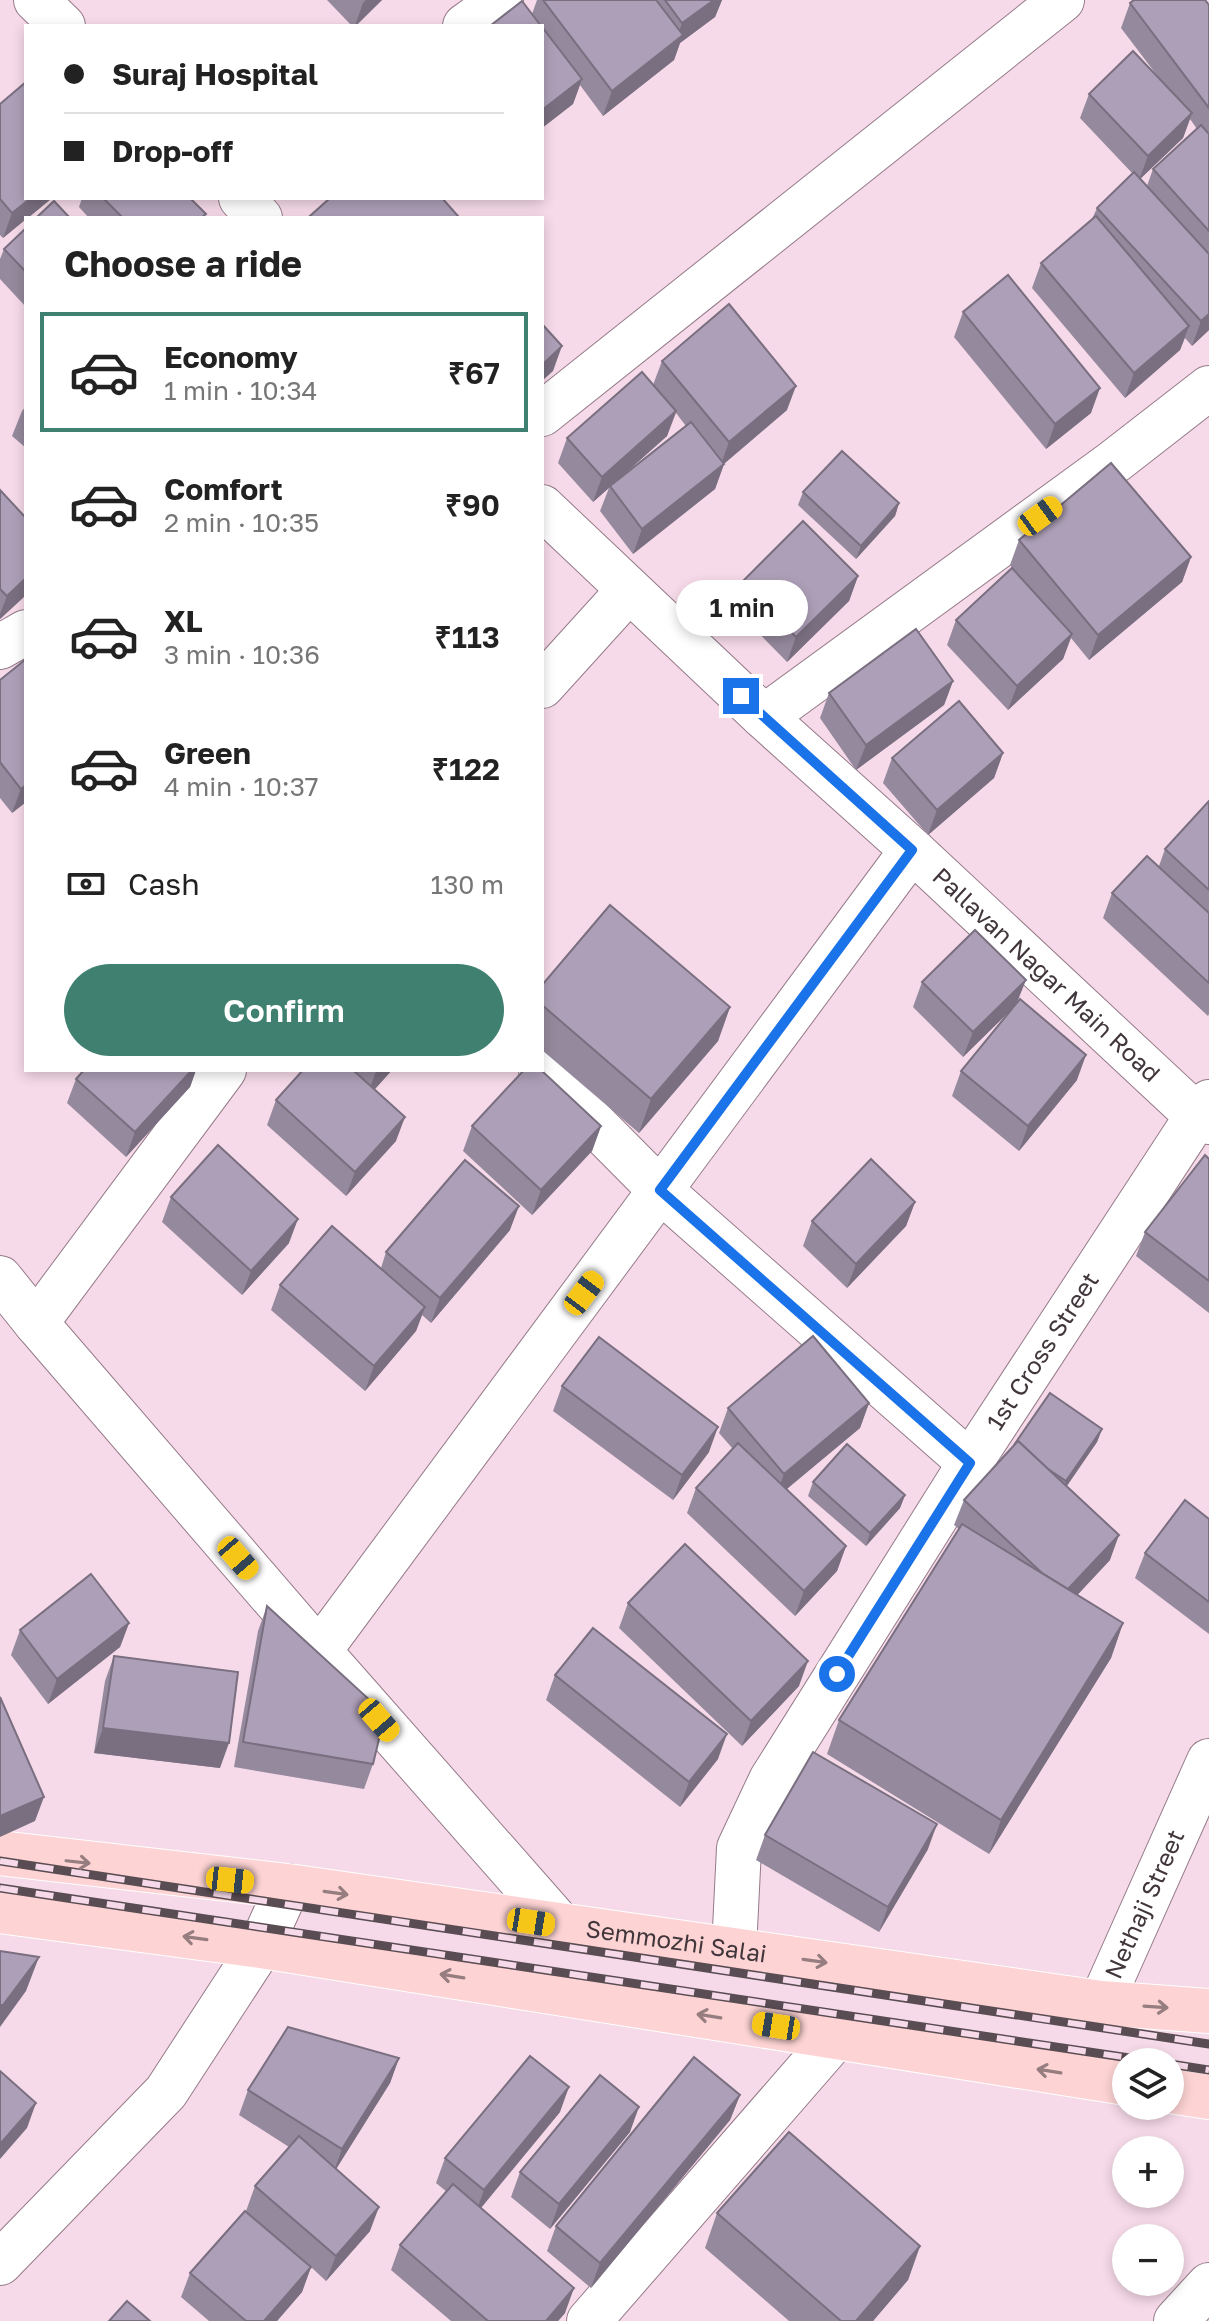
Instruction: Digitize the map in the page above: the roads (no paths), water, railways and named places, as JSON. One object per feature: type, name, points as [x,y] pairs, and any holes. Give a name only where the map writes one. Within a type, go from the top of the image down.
[{"type":"main road","name":"Semmozhi Salai","points":[[0,1853],[288,1886],[1101,2003],[1209,2011]]},
{"type":"main road","points":[[0,1911],[261,1946],[1112,2081]]},
{"type":"main road","points":[[1184,2093],[1209,2097]]},
{"type":"street","points":[[36,0],[61,24]]},
{"type":"street","points":[[468,24],[501,0]]},
{"type":"street","points":[[544,412],[1062,0]]},
{"type":"street","points":[[243,200],[258,216]]},
{"type":"street","points":[[764,717],[1209,388]]},
{"type":"street","name":"Pallavan Nagar Main Road","points":[[544,509],[764,717],[1205,1113]]},
{"type":"street","points":[[544,684],[629,590]]},
{"type":"street","points":[[0,647],[24,633]]},
{"type":"street","points":[[319,1651],[912,850]]},
{"type":"street","points":[[36,1323],[223,1072]]},
{"type":"street","points":[[543,1072],[660,1190],[970,1463]]},
{"type":"street","name":"1st Cross Street","points":[[734,1949],[739,1848],[771,1780],[970,1463],[1205,1113]]},
{"type":"street","points":[[0,1278],[319,1651],[562,1927]]},
{"type":"street","name":"Nethaji Street","points":[[1101,2003],[1209,1761]]},
{"type":"street","points":[[0,2263],[166,2092],[261,1946],[288,1886]]},
{"type":"street","points":[[589,2321],[837,2036]]},
{"type":"street","points":[[1176,2321],[1209,2285]]},
{"type":"railway","points":[[0,1861],[1209,2044]]},
{"type":"railway","points":[[0,1888],[1112,2055]]},
{"type":"railway","points":[[1184,2066],[1209,2070]]}]
